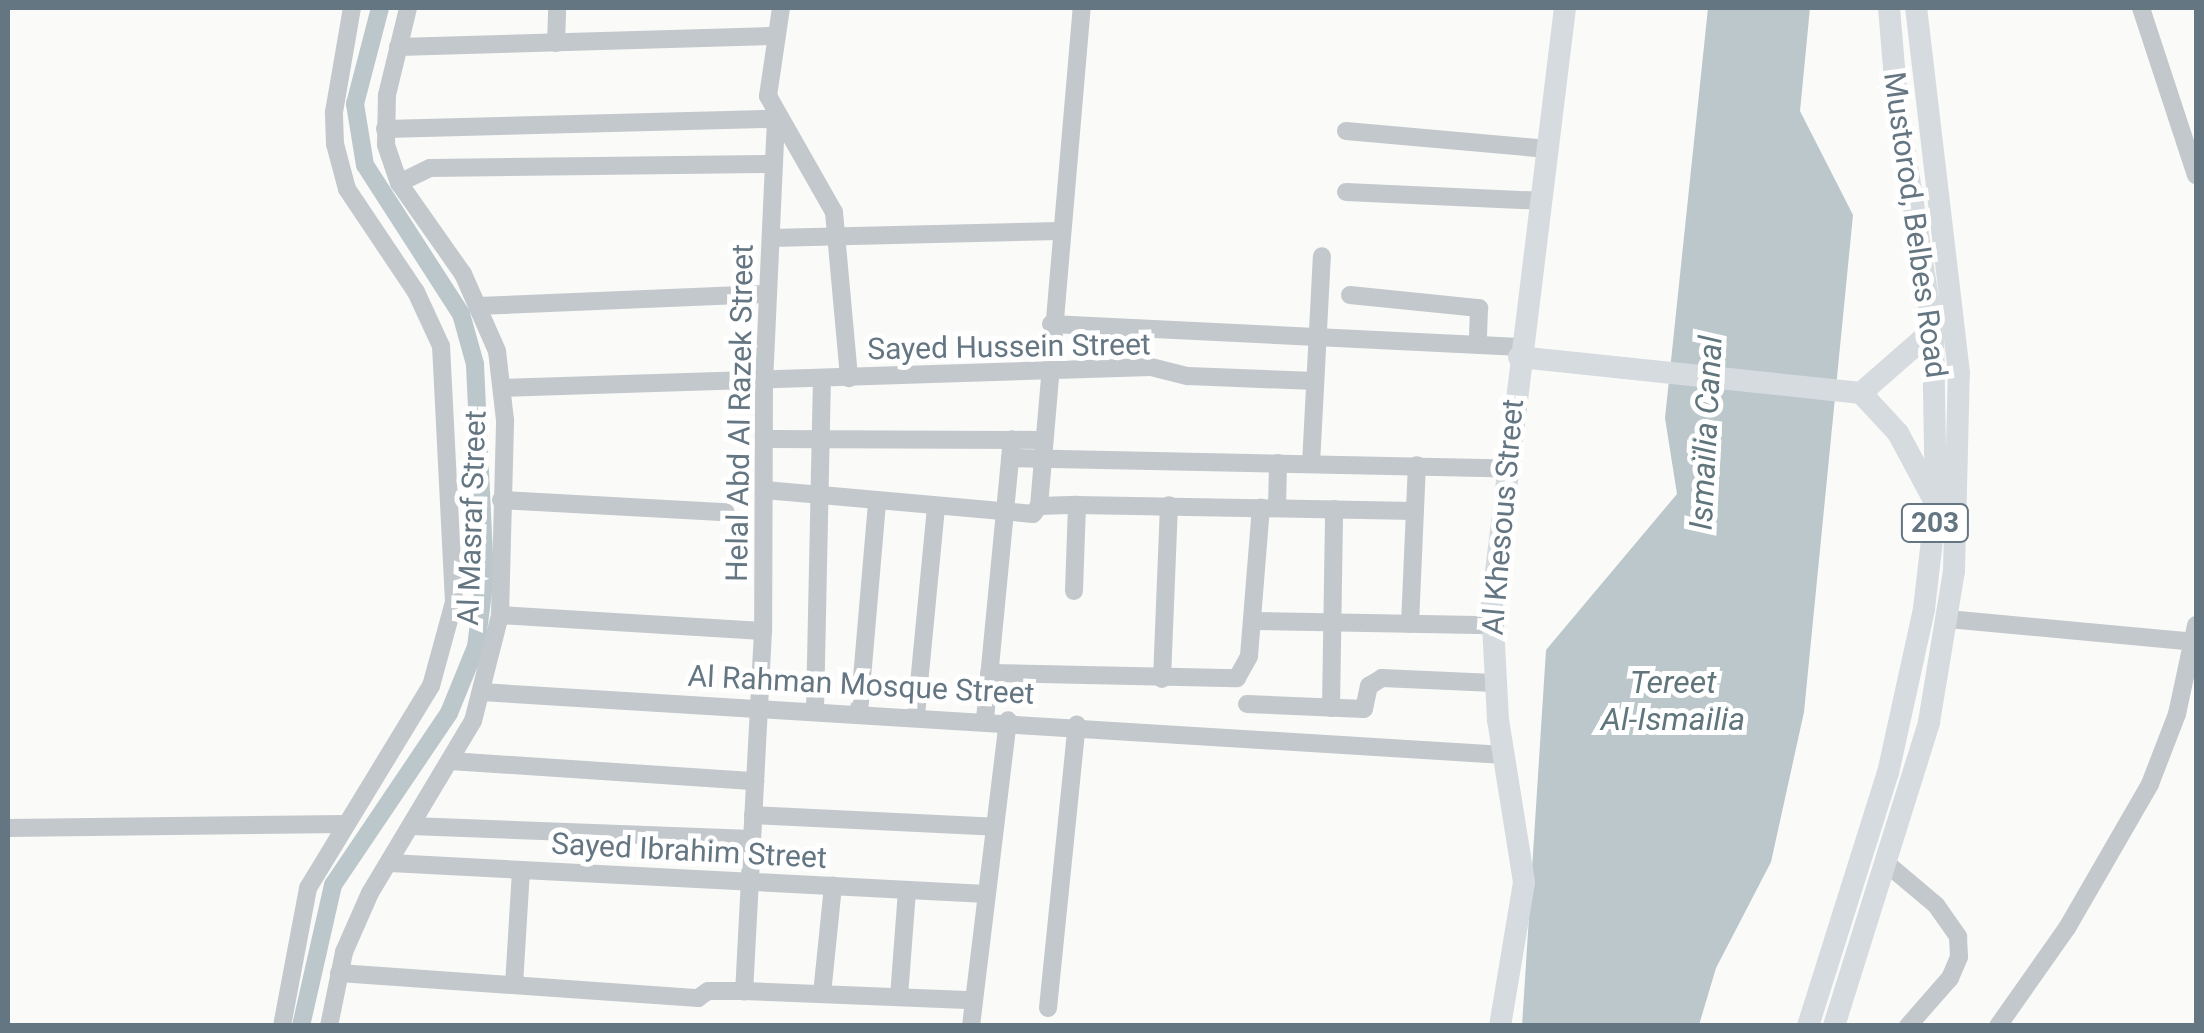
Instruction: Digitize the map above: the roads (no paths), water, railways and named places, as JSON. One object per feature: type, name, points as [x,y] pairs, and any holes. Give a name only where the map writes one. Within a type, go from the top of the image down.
[{"type":"main road","name":"Al Khesous Street","points":[[1500,1026],[1524,882],[1494,683],[1491,625],[1506,468],[1565,8]]},
{"type":"main road","name":"Mustorod, Belbes Road","points":[[1808,1026],[1888,774],[1924,609],[1936,505],[1933,330],[1896,103],[1890,8]]},
{"type":"main road","name":"Mustorod, Belbes Road","points":[[1834,1026],[1929,722],[1948,618],[1959,496],[1959,373],[1916,8]]},
{"type":"main road","points":[[1859,393],[1933,330]]},
{"type":"main road","points":[[1520,352],[1560,362],[1859,393],[1906,444],[1936,505]]},
{"type":"street","points":[[282,1026],[308,888],[432,686],[450,634],[456,574],[442,346],[416,292],[346,190],[335,144],[334,112],[352,8]]},
{"type":"street","name":"Al Masraf Street","points":[[330,1026],[339,973],[355,924],[450,761],[481,692],[500,615],[503,388],[478,306],[399,183],[385,129],[408,8]]},
{"type":"street","points":[[556,43],[557,8]]},
{"type":"street","points":[[781,8],[766,77],[776,119],[824,190],[840,237],[848,378]]},
{"type":"street","points":[[1038,509],[1050,324],[1082,8]]},
{"type":"street","points":[[2141,8],[2194,156],[2196,175]]},
{"type":"street","points":[[398,47],[774,36]]},
{"type":"street","points":[[385,129],[776,119]]},
{"type":"street","name":"Helal Abd Al Razek Street","points":[[744,991],[764,631],[764,380],[776,119]]},
{"type":"street","points":[[1346,131],[1548,149]]},
{"type":"street","points":[[399,183],[430,168],[774,164]]},
{"type":"street","points":[[1346,192],[1541,201]]},
{"type":"street","points":[[770,238],[1059,231]]},
{"type":"street","points":[[1311,464],[1322,256]]},
{"type":"street","points":[[478,306],[768,294]]},
{"type":"street","points":[[1350,295],[1479,308],[1478,345]]},
{"type":"street","points":[[1050,324],[1478,345],[1520,352]]},
{"type":"street","name":"Sayed Hussein Street","points":[[503,388],[1152,367],[1188,376],[1315,382]]},
{"type":"street","points":[[816,710],[822,378]]},
{"type":"street","points":[[766,439],[1278,463],[1506,468]]},
{"type":"street","points":[[985,719],[1011,448]]},
{"type":"street","points":[[989,673],[1230,681],[1246,667],[1278,463]]},
{"type":"street","points":[[1410,624],[1417,465]]},
{"type":"street","points":[[766,490],[1005,512],[1077,505],[1415,511]]},
{"type":"street","points":[[501,500],[726,512]]},
{"type":"street","points":[[859,712],[877,501]]},
{"type":"street","points":[[1074,591],[1077,505]]},
{"type":"street","points":[[1162,679],[1169,505]]},
{"type":"street","points":[[916,716],[936,507]]},
{"type":"street","points":[[1331,708],[1334,509]]},
{"type":"street","points":[[500,615],[764,631]]},
{"type":"street","points":[[1948,618],[2196,637],[2150,784],[2067,928],[1998,1026]]},
{"type":"street","points":[[1252,622],[1491,625]]},
{"type":"street","points":[[1247,704],[1366,708],[1369,686],[1382,678],[1494,683]]},
{"type":"street","name":"Al Rahman Mosque Street","points":[[481,692],[1077,724],[1504,755]]},
{"type":"street","points":[[971,1026],[1008,720]]},
{"type":"street","points":[[1048,1008],[1077,724]]},
{"type":"street","points":[[450,761],[755,781]]},
{"type":"street","points":[[753,815],[995,827]]},
{"type":"street","points":[[8,828],[345,824]]},
{"type":"street","points":[[411,826],[752,838]]},
{"type":"street","name":"Sayed Ibrahim Street","points":[[390,862],[986,894]]},
{"type":"street","points":[[1886,862],[1936,905],[1958,937],[1959,957],[1950,978],[1908,1026]]},
{"type":"street","points":[[514,985],[521,870]]},
{"type":"street","points":[[822,994],[833,886]]},
{"type":"street","points":[[899,997],[907,890]]},
{"type":"street","points":[[339,973],[698,998],[710,991],[744,991],[974,1000]]},
{"type":"water","name":"Tereet Al-Ismailia","points":[[1708,8],[1810,8],[1800,111],[1853,215],[1804,712],[1771,862],[1716,968],[1699,1025],[1522,1026],[1546,650],[1677,494],[1665,418]]},
{"type":"waterway","points":[[301,1026],[333,885],[449,713],[476,647],[485,577],[475,364],[461,314],[365,165],[355,104],[380,8]]},
{"type":"water label","name":"Ismaïlia Canal","points":[[1706,433]]}]
